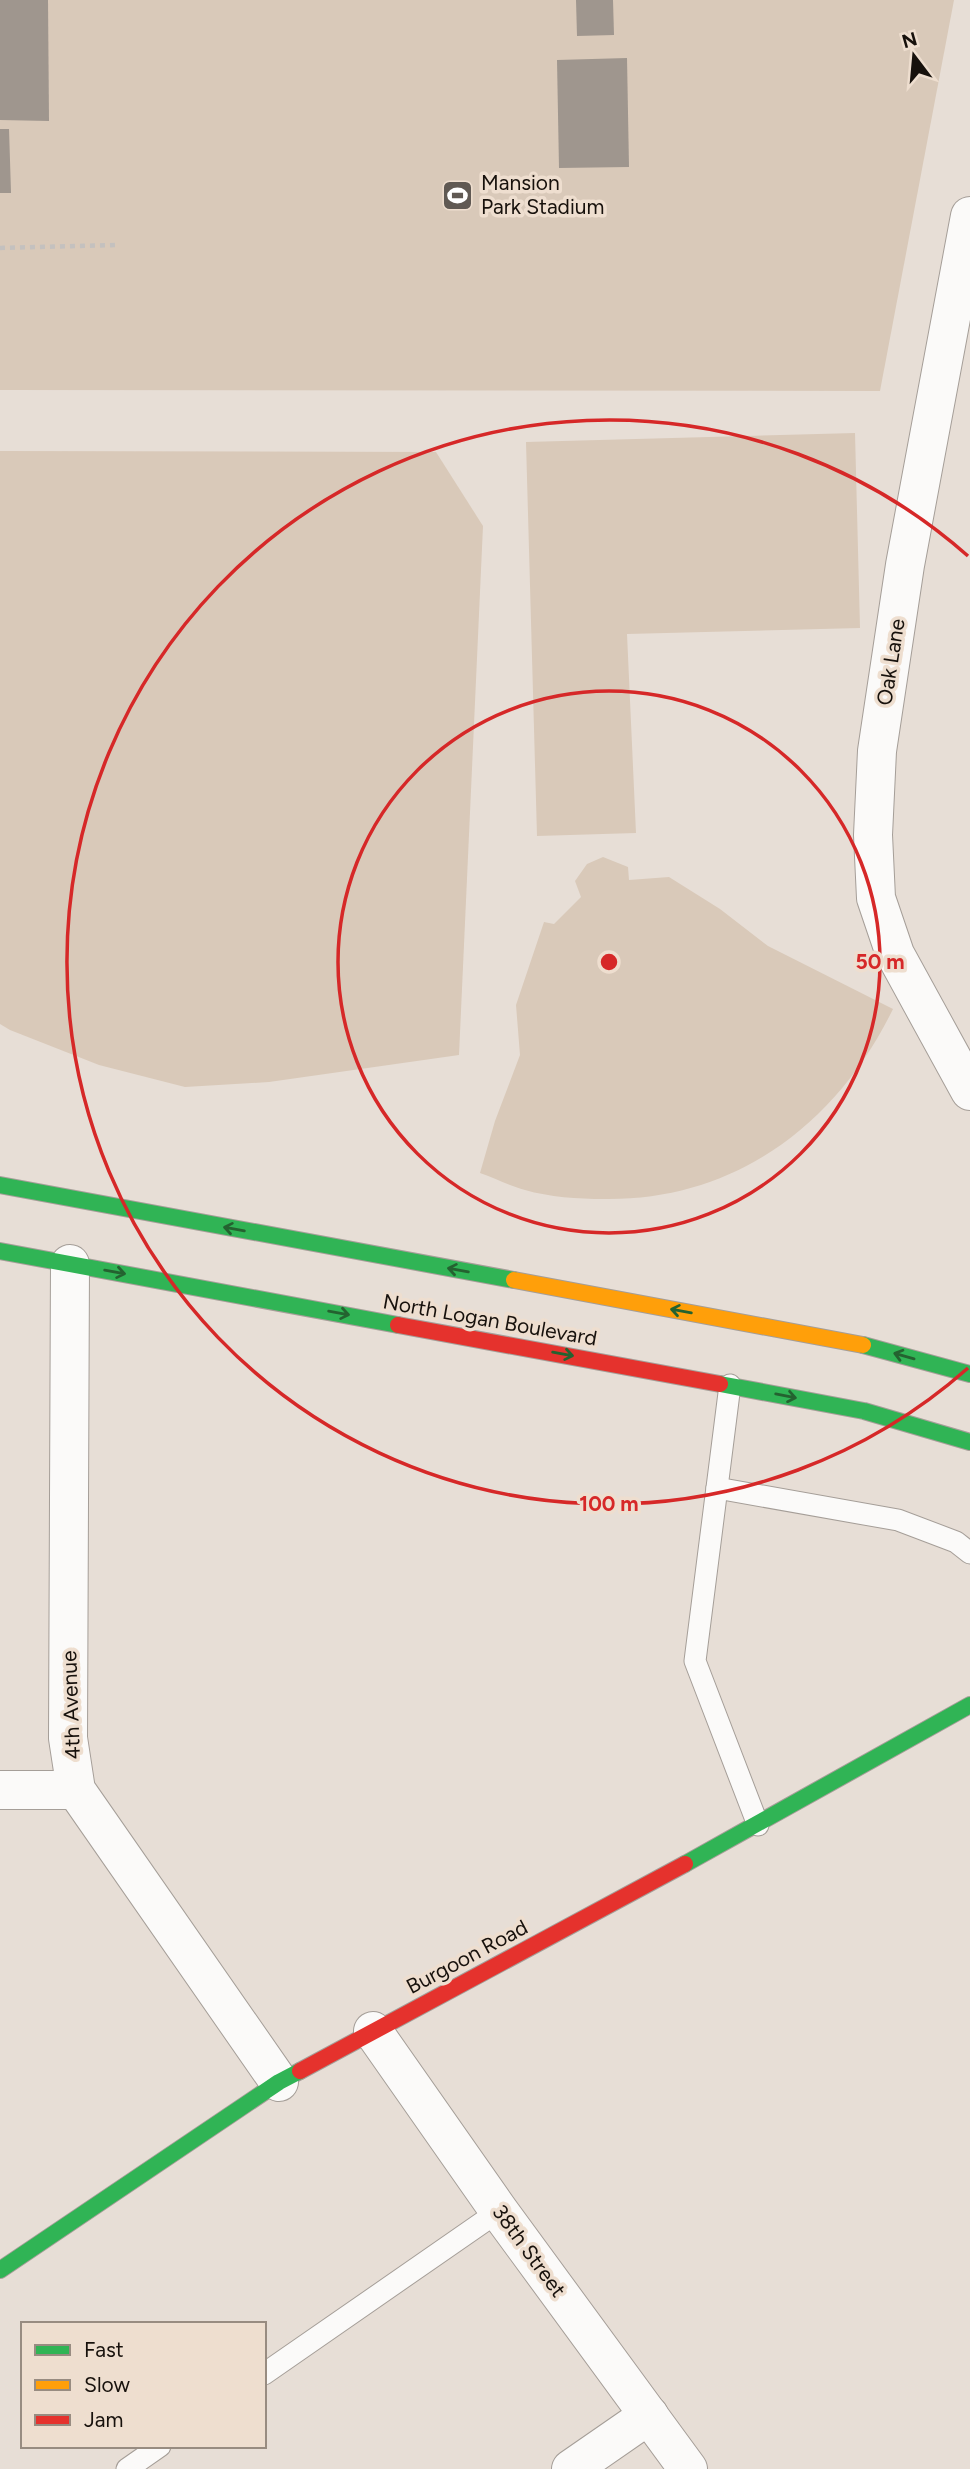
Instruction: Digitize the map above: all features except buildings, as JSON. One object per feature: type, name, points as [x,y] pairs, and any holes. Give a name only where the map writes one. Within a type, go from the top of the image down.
[{"type":"main road","name":"North Logan Boulevard","points":[[0,1185],[852,1343],[970,1374]]},
{"type":"main road","name":"North Logan Boulevard","points":[[0,1251],[864,1411],[970,1442]]},
{"type":"main road","name":"Burgoon Road","points":[[0,2270],[279,2082],[758,1825],[970,1705]]},
{"type":"street","name":"Oak Lane","points":[[970,216],[905,565],[877,751],[873,835],[876,898],[895,954],[970,1091]]},
{"type":"street","name":"4th Avenue","points":[[70,1264],[68,1738],[76,1790],[279,2082]]},
{"type":"street","points":[[0,1790],[76,1790]]},
{"type":"street","name":"38th Street","points":[[373,2031],[499,2211],[688,2469]]},
{"type":"street","points":[[571,2469],[649,2415]]},
{"type":"lane","points":[[730,1385],[695,1661],[758,1825]]},
{"type":"lane","points":[[717,1488],[898,1520],[957,1542],[970,1553]]},
{"type":"lane","points":[[266,2373],[499,2211]]},
{"type":"lane","points":[[127,2469],[157,2448]]},
{"type":"path","points":[[0,248],[115,245]]},
{"type":"shaded area","name":"Mansion Park Stadium","points":[[0,0],[954,0],[880,391],[0,390]]},
{"type":"shaded area","points":[[855,433],[860,628],[627,634],[636,833],[537,836],[526,442]]},
{"type":"shaded area","points":[[0,451],[436,452],[483,526],[459,1055],[269,1082],[185,1087],[99,1065],[0,1024]]},
{"type":"shaded area","points":[[603,857],[628,867],[629,880],[669,877],[720,909],[768,946],[893,1009],[870,1050],[843,1087],[811,1120],[777,1148],[738,1170],[697,1186],[652,1196],[604,1199],[554,1196],[519,1188],[480,1173],[495,1121],[520,1055],[516,1005],[544,922],[554,924],[581,897],[575,881],[587,864]]},
{"type":"traffic: fast","points":[[0,1185],[514,1280]]},
{"type":"traffic: fast","points":[[0,1251],[398,1325]]},
{"type":"traffic: fast","points":[[863,1345],[970,1374]]},
{"type":"traffic: fast","points":[[720,1384],[864,1411],[970,1442]]},
{"type":"traffic: fast","points":[[685,1864],[970,1705]]},
{"type":"traffic: fast","points":[[0,2270],[279,2082],[300,2071]]},
{"type":"traffic: slow","points":[[514,1280],[863,1345]]},
{"type":"traffic: jam","points":[[398,1325],[720,1384]]},
{"type":"traffic: jam","points":[[300,2071],[685,1864]]},
{"type":"place","name":"Mansion Park Stadium","points":[[458,195]]}]
